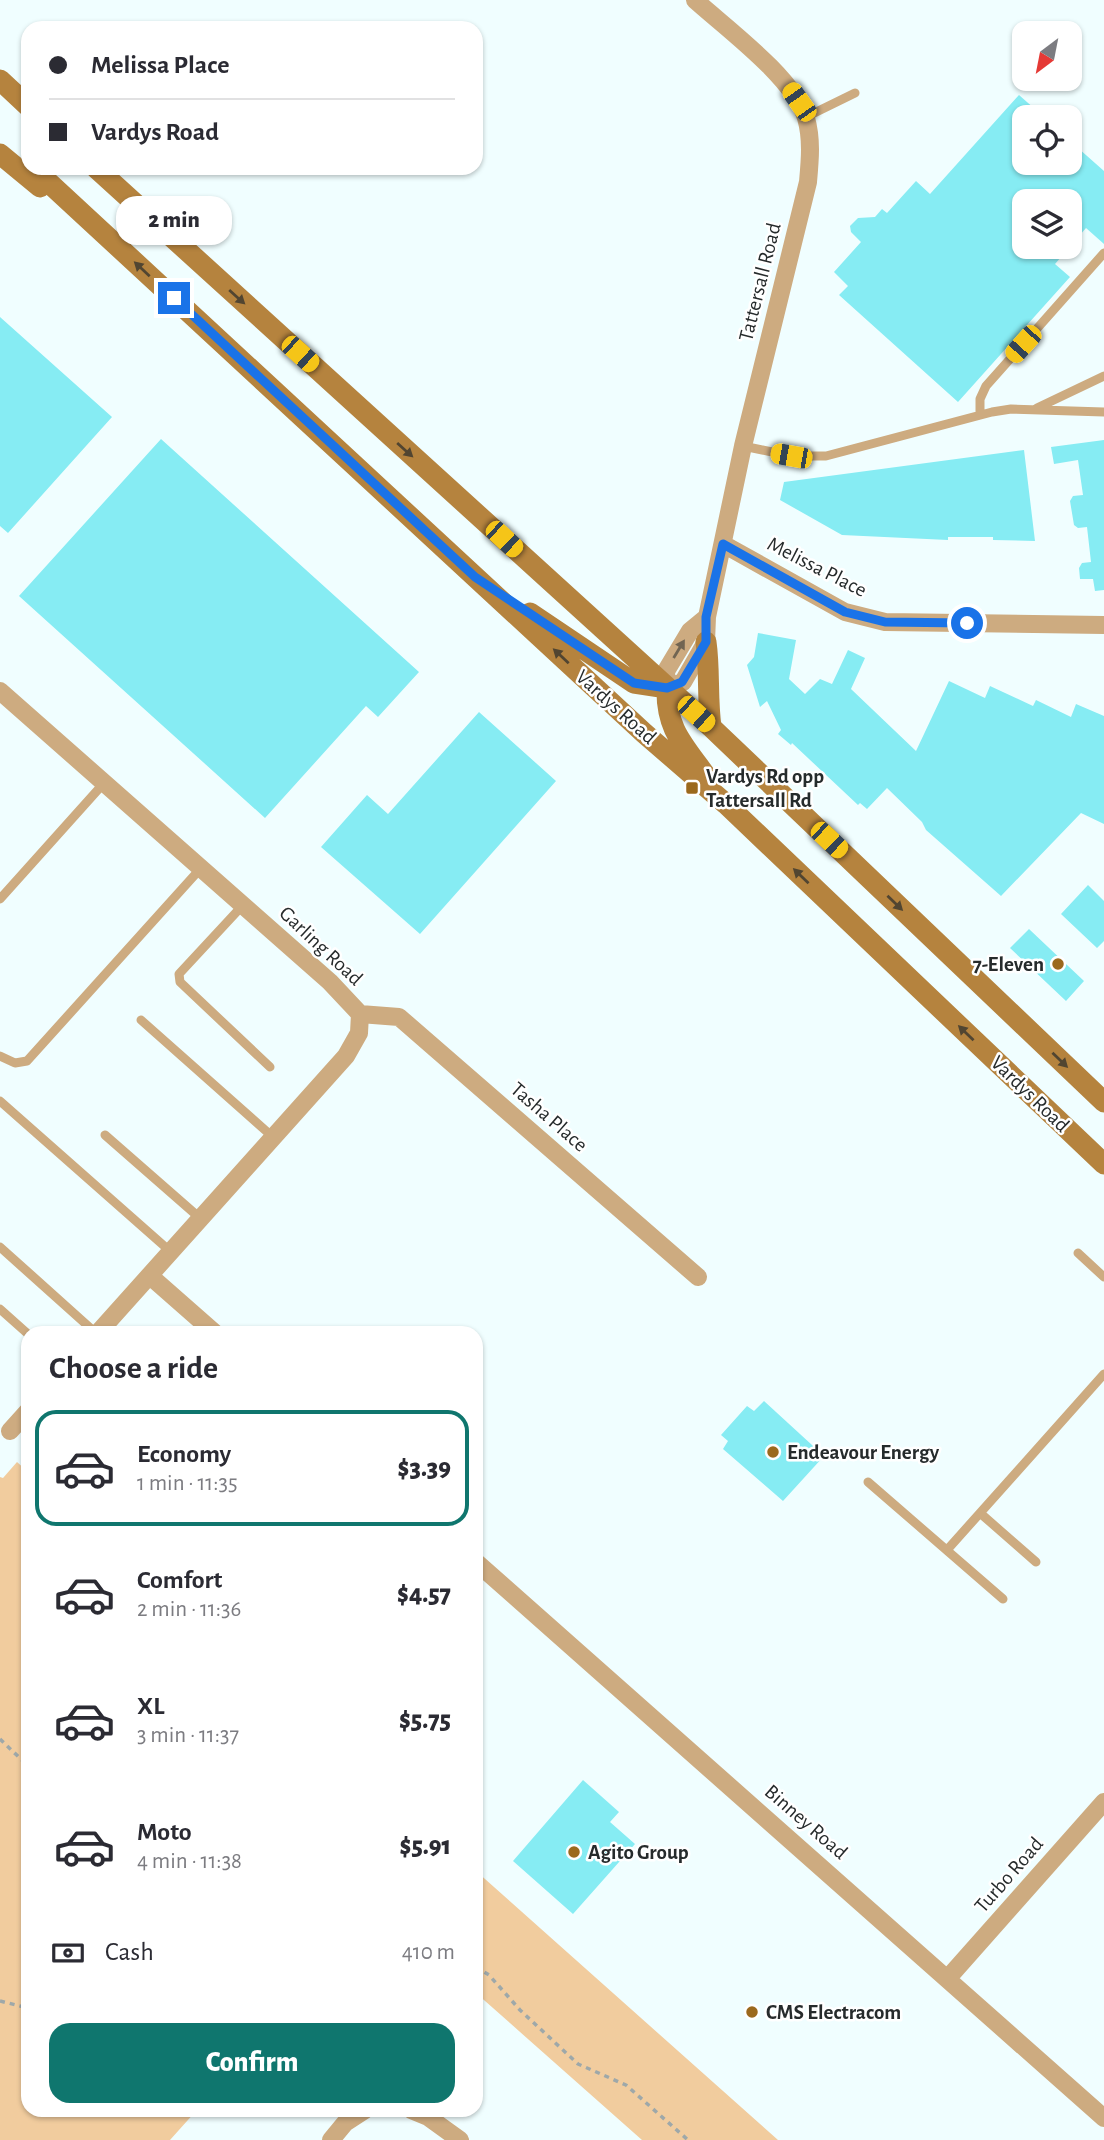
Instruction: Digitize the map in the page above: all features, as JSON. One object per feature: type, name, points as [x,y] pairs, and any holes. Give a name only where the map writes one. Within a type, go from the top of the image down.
[{"type":"main road","points":[[0,80],[21,100]]},
{"type":"main road","points":[[0,137],[21,156]]},
{"type":"main road","name":"Vardys Road","points":[[0,155],[21,173]]},
{"type":"main road","name":"Vardys Road","points":[[24,175],[94,224]]},
{"type":"main road","name":"Vardys Road","points":[[41,175],[644,733],[726,804],[1104,1164]]},
{"type":"main road","points":[[104,175],[711,727],[1104,1102]]},
{"type":"main road","points":[[475,577],[634,683],[667,688]]},
{"type":"main road","points":[[706,642],[709,667],[707,700],[711,727]]},
{"type":"main road","points":[[667,688],[666,711],[673,729],[726,804]]},
{"type":"street","name":"Tattersall Road","points":[[695,0],[787,85],[806,117],[811,144],[808,182],[743,446],[706,617],[706,642]]},
{"type":"street","name":"Melissa Place","points":[[723,544],[845,612],[885,622],[1104,625]]},
{"type":"street","name":"Tattersall Road","points":[[667,688],[666,671],[690,631],[706,617]]},
{"type":"street","points":[[667,688],[682,682],[706,642]]},
{"type":"street","name":"Garling Road","points":[[0,691],[330,982],[360,1014],[359,1033],[346,1056],[104,1326]]},
{"type":"street","name":"Tasha Place","points":[[360,1014],[399,1017],[698,1277]]},
{"type":"street","points":[[150,1276],[207,1326]]},
{"type":"street","points":[[7,1434],[21,1419]]},
{"type":"street","name":"Binney Road","points":[[483,1568],[1104,2118]]},
{"type":"street","name":"Turbo Road","points":[[948,1978],[1104,1802]]},
{"type":"street","points":[[331,2140],[345,2123],[354,2117]]},
{"type":"street","points":[[428,2117],[460,2140]]},
{"type":"lane","points":[[806,117],[855,93]]},
{"type":"lane","points":[[980,415],[980,399],[986,386],[1104,253]]},
{"type":"lane","points":[[1036,409],[1104,376]]},
{"type":"lane","points":[[743,446],[791,456],[826,456],[1011,409],[1104,412]]},
{"type":"lane","points":[[0,899],[104,783]]},
{"type":"lane","points":[[0,1056],[15,1063],[27,1061],[201,868]]},
{"type":"lane","points":[[243,905],[187,962],[179,974],[180,982],[270,1067]]},
{"type":"lane","points":[[141,1020],[274,1138]]},
{"type":"lane","points":[[0,1101],[171,1252]]},
{"type":"lane","points":[[105,1135],[201,1219]]},
{"type":"lane","points":[[0,1247],[88,1326]]},
{"type":"lane","points":[[1078,1253],[1104,1277]]},
{"type":"lane","points":[[0,1309],[21,1328]]},
{"type":"lane","points":[[947,1550],[1104,1374]]},
{"type":"lane","points":[[868,1482],[1003,1599]]},
{"type":"lane","points":[[980,1513],[1036,1562]]},
{"type":"path","points":[[0,1739],[21,1759]]},
{"type":"path","points":[[483,1971],[578,2064],[626,2084],[688,2140]]},
{"type":"path","points":[[0,2001],[21,2006]]},
{"type":"shaded area","points":[[17,1462],[21,1466],[21,2117],[191,2117],[170,2140],[0,2140],[0,1477],[3,1478]]},
{"type":"shaded area","points":[[483,1877],[778,2140],[642,2140],[483,1999]]},
{"type":"building","points":[[1019,95],[1030,105],[1012,105],[1012,175],[1082,175],[1082,152],[1104,171],[1104,244],[1086,228],[1082,233],[1082,189],[1012,189],[1012,259],[1059,259],[1055,264],[1070,277],[958,402],[839,295],[848,286],[834,272],[861,242],[851,232],[850,226],[858,218],[875,217],[882,209],[887,213],[916,181],[930,194]]},
{"type":"building","points":[[0,317],[112,417],[8,533],[0,526]]},
{"type":"building","points":[[161,439],[419,672],[378,717],[366,706],[265,818],[19,596]]},
{"type":"building","points":[[1104,440],[1104,590],[1095,591],[1093,579],[1080,579],[1079,568],[1082,563],[1091,562],[1087,527],[1078,528],[1074,525],[1070,501],[1073,496],[1083,495],[1078,460],[1054,464],[1051,447]]},
{"type":"building","points":[[1024,450],[1035,541],[993,540],[993,537],[948,537],[948,540],[842,535],[780,500],[784,482]]},
{"type":"building","points":[[758,633],[796,640],[789,679],[805,694],[820,679],[832,684],[848,650],[865,658],[851,689],[916,751],[949,681],[985,698],[990,686],[1033,706],[1036,700],[1071,717],[1076,704],[1104,716],[1104,824],[1081,813],[1001,896],[926,830],[922,822],[887,788],[867,809],[860,803],[858,805],[792,743],[791,745],[778,734],[781,730],[767,701],[760,707],[747,665],[754,657]]},
{"type":"building","points":[[479,712],[556,781],[420,934],[321,847],[367,795],[388,814]]},
{"type":"building","points":[[1088,885],[1104,901],[1104,941],[1097,948],[1061,914]]},
{"type":"building","points":[[1029,929],[1084,981],[1066,1001],[1010,948]]},
{"type":"building","name":"Endeavour Energy","points":[[764,1401],[824,1456],[783,1501],[723,1449],[728,1441],[721,1435],[747,1406],[754,1411]]},
{"type":"building","name":"Agito Group","points":[[583,1780],[619,1812],[610,1822],[635,1844],[573,1914],[513,1861]]},
{"type":"place","name":"Vardys Rd opp Tattersall Rd","points":[[692,788]]},
{"type":"place","name":"7-Eleven","points":[[1058,964]]},
{"type":"place","name":"Endeavour Energy","points":[[773,1452]]},
{"type":"place","name":"Agito Group","points":[[574,1852]]},
{"type":"place","name":"CMS Electracom","points":[[752,2012]]},
{"type":"route","points":[[174,298],[475,577],[634,683],[667,688],[682,682],[706,642],[706,617],[723,544],[845,612],[885,622],[967,623]]}]
